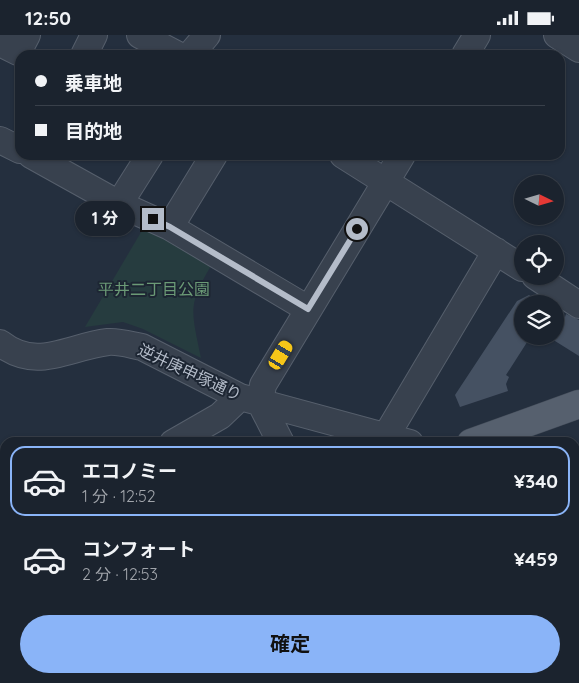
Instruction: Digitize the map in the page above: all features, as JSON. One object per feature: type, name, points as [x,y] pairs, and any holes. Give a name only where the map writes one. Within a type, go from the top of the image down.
[{"type":"main road","points":[[488,437],[579,404]]},
{"type":"street","points":[[19,50],[28,35]]},
{"type":"street","points":[[86,50],[94,35]]},
{"type":"street","points":[[140,35],[168,50]]},
{"type":"street","points":[[194,50],[207,35]]},
{"type":"street","points":[[468,50],[477,35]]},
{"type":"street","points":[[557,35],[579,49]]},
{"type":"street","points":[[0,43],[15,50]]},
{"type":"street","points":[[0,140],[15,147]]},
{"type":"street","points":[[40,160],[120,204],[170,227],[308,309]]},
{"type":"street","points":[[120,204],[147,160]]},
{"type":"street","points":[[170,227],[211,160]]},
{"type":"street","points":[[351,160],[514,263]]},
{"type":"street","points":[[184,437],[250,400],[263,385],[399,160]]},
{"type":"street","points":[[399,437],[496,251]]},
{"type":"street","points":[[549,285],[579,305]]},
{"type":"street","name":"逆井庚申塚通り","points":[[0,343],[24,357],[40,358],[110,342],[126,343],[142,347],[250,400],[390,437]]},
{"type":"street","points":[[250,400],[277,437]]},
{"type":"green space","name":"平井二丁目公園","points":[[147,222],[214,261],[195,298],[195,328],[201,358],[143,329],[123,322],[85,327]]},
{"type":"building","points":[[514,306],[514,345],[525,345],[506,375],[509,377],[506,384],[508,391],[460,407],[455,395]]},
{"type":"building","points":[[566,314],[579,320],[579,356],[561,345],[564,345],[564,316]]},
{"type":"route","points":[[153,219],[170,227],[308,309],[357,229]]}]
